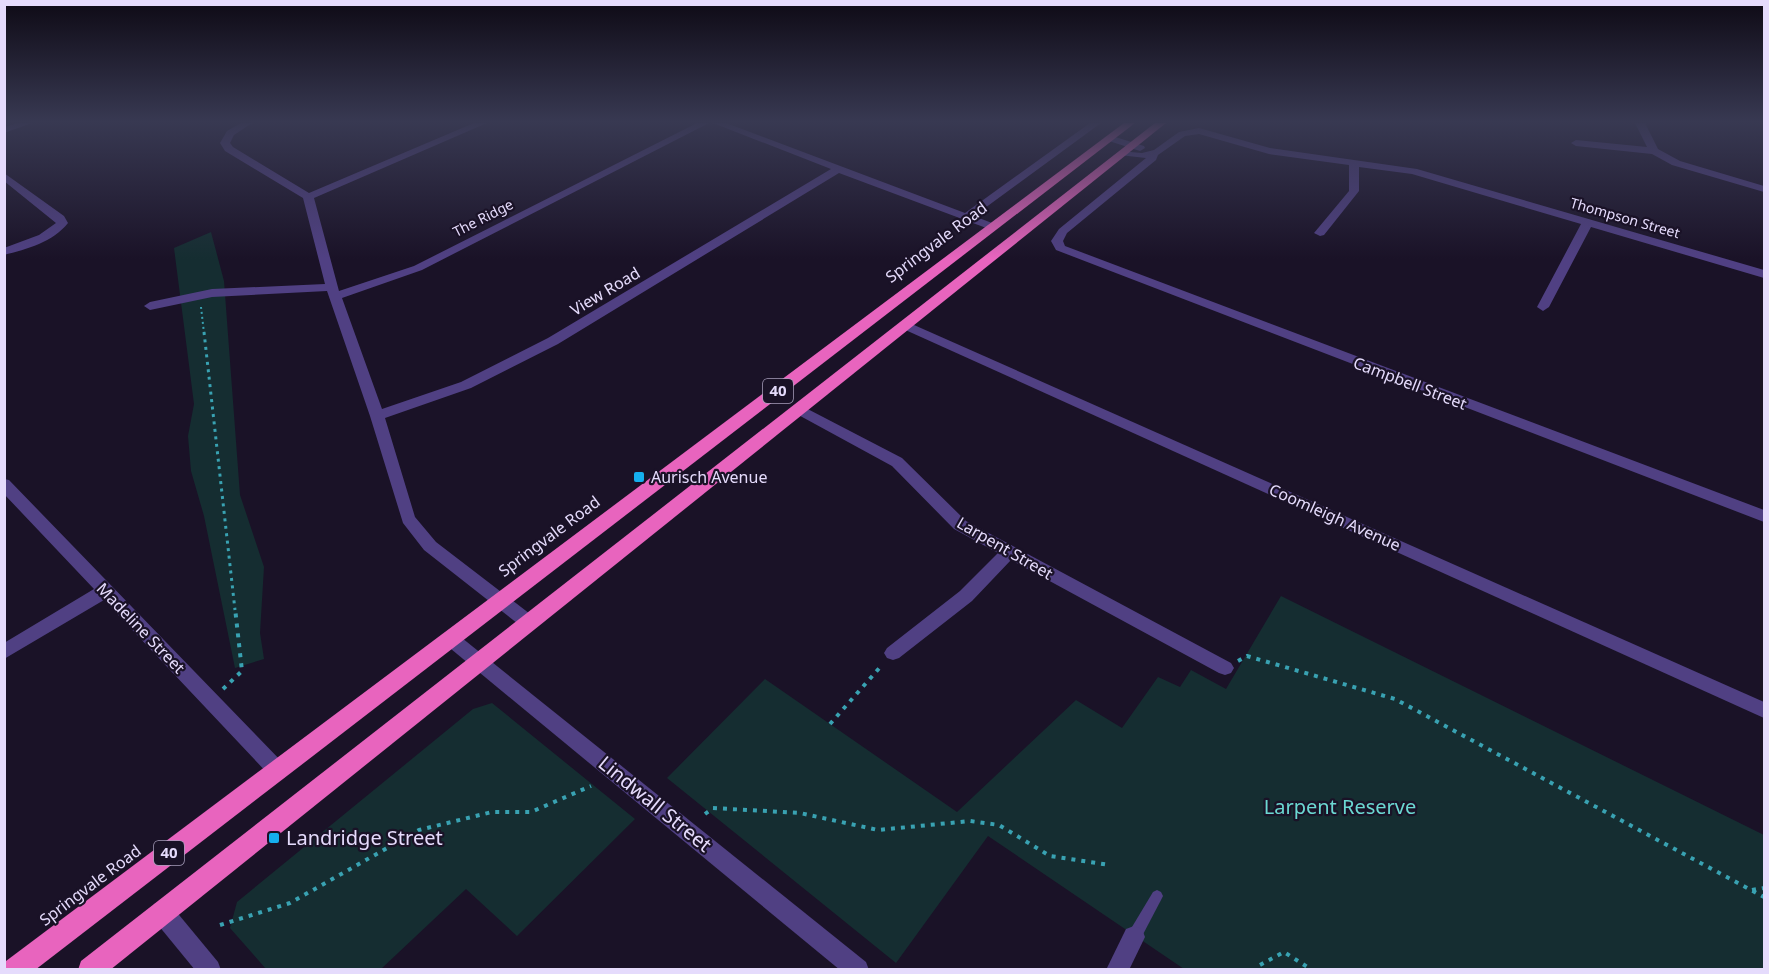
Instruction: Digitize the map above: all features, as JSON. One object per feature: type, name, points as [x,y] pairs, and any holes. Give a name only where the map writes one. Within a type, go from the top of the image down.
[{"type":"highway","name":"Springvale Road","points":[[15,969],[1069,168]]},
{"type":"highway","name":"40","points":[[90,969],[1102,168]]},
{"type":"street","points":[[263,168],[308,197],[334,291],[377,416],[405,510],[413,528],[430,546],[528,622]]},
{"type":"street","points":[[308,197],[375,168]]},
{"type":"street","name":"The Ridge","points":[[150,306],[212,292],[334,291],[395,278],[428,264],[615,168]]},
{"type":"street","name":"Springvale Road","points":[[966,217],[1033,168]]},
{"type":"street","name":"Campbell Street","points":[[1139,168],[1063,231],[1057,237],[1059,246],[1066,252],[1764,516]]},
{"type":"street","points":[[1320,233],[1354,191],[1354,168]]},
{"type":"street","name":"Thompson Street","points":[[1395,168],[1417,172],[1764,274]]},
{"type":"street","points":[[1693,168],[1764,189]]},
{"type":"street","points":[[838,169],[993,227]]},
{"type":"street","name":"View Road","points":[[377,416],[466,385],[544,346],[838,169]]},
{"type":"street","points":[[4,177],[60,218],[62,223],[49,235],[4,252]]},
{"type":"street","points":[[1543,307],[1588,222]]},
{"type":"street","name":"Coomleigh Avenue","points":[[905,325],[1764,710]]},
{"type":"street","name":"Larpent Street","points":[[798,409],[897,462],[960,525],[1225,668]]},
{"type":"street","name":"Madeline Street","points":[[4,483],[278,771]]},
{"type":"street","points":[[893,653],[966,596],[1009,552]]},
{"type":"street","points":[[4,652],[105,591]]},
{"type":"street","name":"Lindwall Street","points":[[451,639],[858,969]]},
{"type":"street","points":[[162,912],[210,969]]},
{"type":"street","points":[[1117,969],[1134,937]]},
{"type":"lane","points":[[1134,937],[1157,896]]},
{"type":"path","points":[[200,301],[242,670],[211,701]]},
{"type":"path","points":[[830,724],[893,653]]},
{"type":"path","points":[[1225,668],[1247,656],[1395,699],[1764,897]]},
{"type":"path","points":[[220,925],[290,903],[419,830],[492,812],[531,812],[591,786]]},
{"type":"path","points":[[705,814],[713,808],[800,813],[878,830],[970,821],[989,823],[999,825],[1050,856],[1110,866]]},
{"type":"path","points":[[1750,890],[1764,888]]},
{"type":"path","points":[[1260,965],[1284,952],[1312,969]]},
{"type":"green space","points":[[211,232],[224,281],[240,495],[264,567],[260,633],[264,659],[235,668],[204,516],[191,471],[188,436],[194,404],[174,248]]},
{"type":"green space","name":"Larpent Reserve","points":[[1281,596],[1764,835],[1764,969],[1184,969],[988,836],[896,963],[667,778],[765,679],[957,812],[1076,700],[1122,728],[1158,677],[1180,687],[1191,670],[1226,689]]},
{"type":"green space","points":[[492,703],[635,819],[517,936],[466,889],[381,969],[266,969],[230,928],[237,902],[473,709]]},
{"type":"place","name":"Aurisch Avenue","points":[[639,477]]},
{"type":"place","name":"Landridge Street","points":[[274,838]]}]
